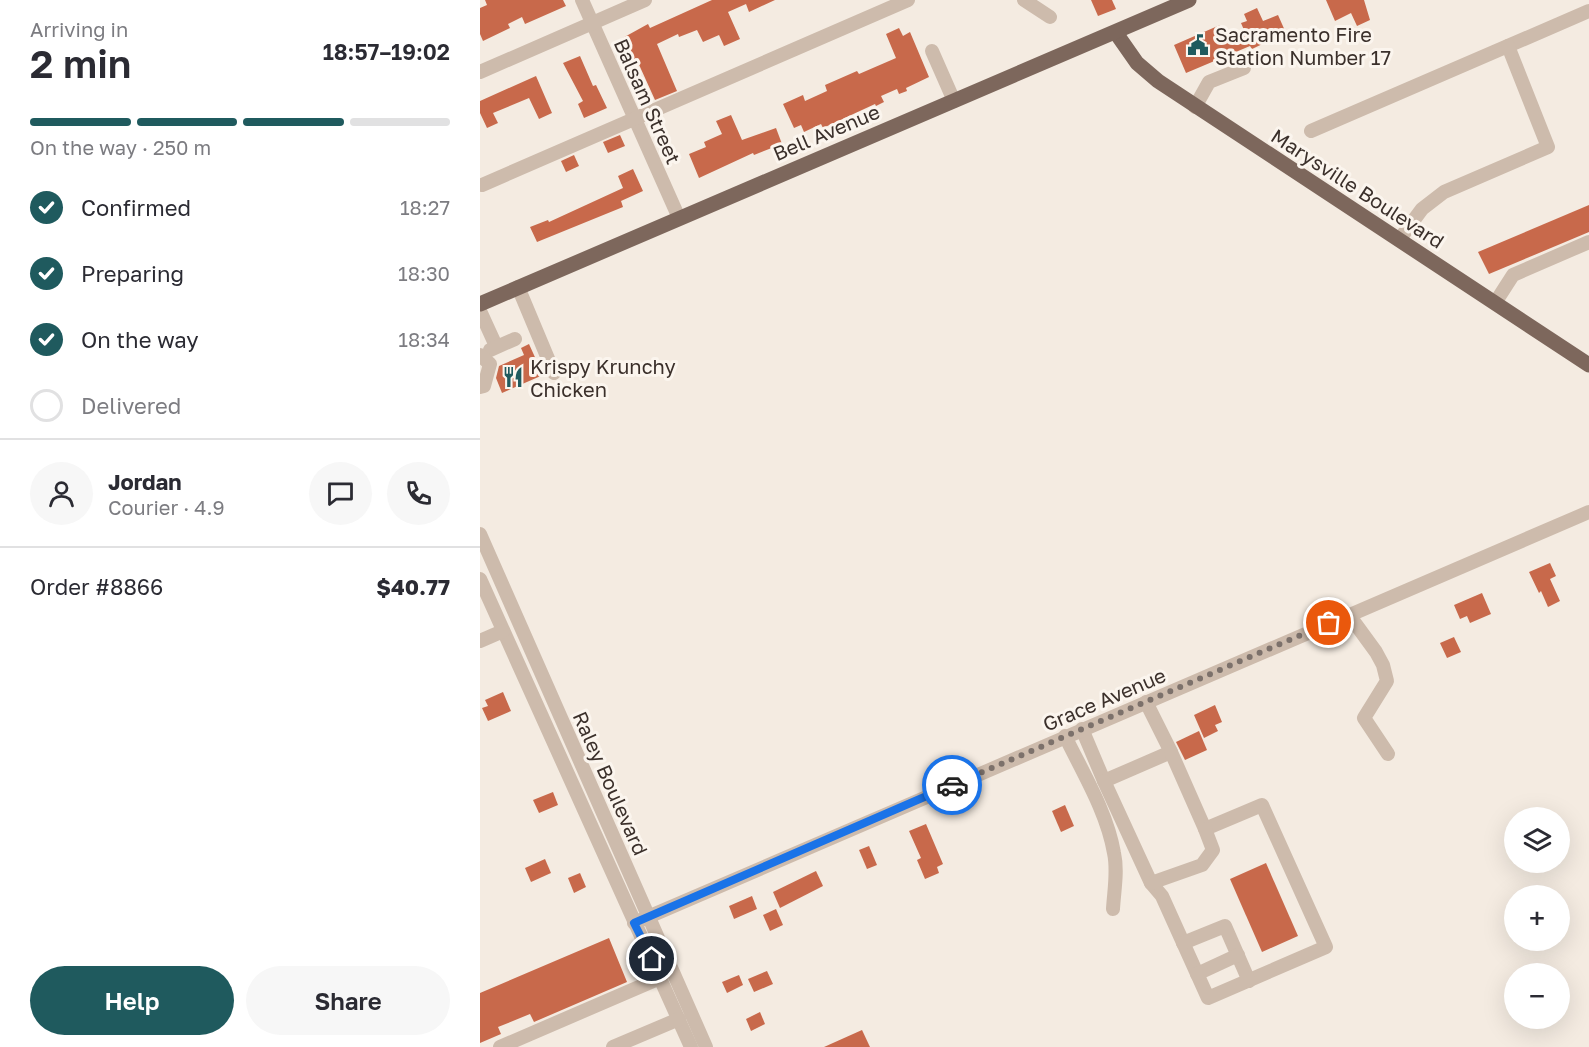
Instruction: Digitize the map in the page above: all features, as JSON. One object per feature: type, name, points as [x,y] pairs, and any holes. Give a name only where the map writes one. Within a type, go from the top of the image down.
[{"type":"main road","name":"Bell Avenue","points":[[480,304],[1189,0]]},
{"type":"main road","name":"Marysville Boulevard","points":[[1116,33],[1147,73],[1195,107],[1589,364]]},
{"type":"street","name":"Balsam Street","points":[[582,0],[679,218]]},
{"type":"street","points":[[480,72],[645,0]]},
{"type":"street","points":[[482,185],[908,0]]},
{"type":"street","points":[[1024,0],[1050,17]]},
{"type":"street","points":[[1311,131],[1589,11]]},
{"type":"street","points":[[1399,240],[1422,209],[1444,192],[1548,147],[1508,46]]},
{"type":"street","points":[[932,51],[954,101]]},
{"type":"street","points":[[1195,107],[1209,82],[1244,68]]},
{"type":"street","points":[[1495,303],[1512,275],[1589,242]]},
{"type":"street","points":[[518,287],[554,373]]},
{"type":"street","points":[[480,311],[496,346]]},
{"type":"street","points":[[480,387],[484,386],[490,364],[480,354],[515,339]]},
{"type":"street","name":"Grace Avenue","points":[[634,923],[1589,512]]},
{"type":"street","name":"Raley Boulevard","points":[[480,534],[706,1047]]},
{"type":"street","name":"Raley Boulevard","points":[[480,579],[691,1047]]},
{"type":"street","points":[[1349,615],[1383,665],[1387,681],[1364,718],[1388,753]]},
{"type":"street","points":[[480,641],[503,631]]},
{"type":"street","points":[[1146,702],[1171,752],[1213,850],[1202,865],[1151,883]]},
{"type":"street","points":[[1082,729],[1151,883],[1162,896],[1208,998],[1326,947],[1262,805],[1204,829]]},
{"type":"street","points":[[1065,736],[1103,818],[1114,853],[1116,870],[1113,909]]},
{"type":"street","points":[[1104,781],[1171,752]]},
{"type":"street","points":[[1184,943],[1225,926],[1249,981]]},
{"type":"street","points":[[1197,974],[1238,955]]},
{"type":"street","points":[[500,1047],[660,978]]},
{"type":"street","points":[[613,1047],[679,1019]]},
{"type":"building","points":[[485,0],[563,0],[566,6],[525,24],[522,17],[508,24],[510,28],[483,41],[480,34],[480,8],[487,5]]},
{"type":"building","points":[[712,0],[775,0],[749,12],[746,4],[728,12],[740,39],[724,46],[719,35],[703,42],[697,30],[679,37],[678,34],[657,44],[677,91],[655,100],[636,58],[629,62],[619,40],[648,24],[650,28]]},
{"type":"building","points":[[1091,0],[1112,0],[1116,9],[1098,16]]},
{"type":"building","points":[[1326,0],[1364,0],[1370,20],[1357,26],[1351,13],[1335,21]]},
{"type":"building","points":[[1257,8],[1263,21],[1278,15],[1286,33],[1252,49],[1250,46],[1186,73],[1174,45],[1220,25],[1226,38],[1244,30],[1241,23],[1247,21],[1244,14]]},
{"type":"building","points":[[899,28],[903,36],[910,32],[929,77],[906,88],[907,91],[899,94],[897,89],[881,96],[884,102],[823,128],[821,124],[804,132],[801,125],[794,128],[783,104],[803,95],[805,101],[827,91],[825,85],[857,71],[859,74],[896,58],[886,34]]},
{"type":"building","points":[[580,56],[593,86],[596,85],[607,108],[584,118],[578,104],[583,101],[563,63]]},
{"type":"building","points":[[536,76],[552,113],[539,119],[529,98],[493,113],[498,123],[487,128],[480,113],[480,101]]},
{"type":"building","points":[[731,115],[742,140],[776,128],[782,144],[754,155],[753,153],[699,178],[689,154],[706,147],[704,142],[722,134],[716,121]]},
{"type":"building","points":[[620,135],[625,146],[608,153],[603,142]]},
{"type":"building","points":[[574,155],[579,166],[566,172],[561,161]]},
{"type":"building","points":[[633,169],[643,191],[621,201],[623,207],[537,242],[530,227],[548,220],[549,222],[623,188],[618,176]]},
{"type":"building","points":[[1589,205],[1589,232],[1489,274],[1478,252]]},
{"type":"building","points":[[529,344],[543,375],[502,393],[496,378],[499,366],[524,355],[521,348]]},
{"type":"building","points":[[1550,563],[1556,576],[1550,579],[1560,601],[1548,607],[1529,572]]},
{"type":"building","points":[[1482,593],[1491,614],[1470,623],[1467,616],[1460,619],[1454,605]]},
{"type":"building","points":[[1454,637],[1461,652],[1447,658],[1440,643]]},
{"type":"building","points":[[503,692],[511,711],[488,721],[482,708],[488,706],[485,700]]},
{"type":"building","points":[[1215,705],[1222,722],[1215,725],[1218,731],[1204,738],[1194,715]]},
{"type":"building","points":[[1199,731],[1207,750],[1185,760],[1176,742]]},
{"type":"building","points":[[553,792],[558,805],[539,813],[533,800]]},
{"type":"building","points":[[1065,805],[1074,826],[1061,832],[1052,811]]},
{"type":"building","points":[[926,824],[943,864],[937,867],[939,873],[925,879],[917,860],[921,858],[909,831]]},
{"type":"building","points":[[869,846],[877,865],[867,869],[859,850]]},
{"type":"building","points":[[545,859],[551,873],[531,882],[525,868]]},
{"type":"building","points":[[1266,863],[1298,936],[1262,952],[1230,879]]},
{"type":"building","points":[[816,871],[823,886],[780,908],[773,892]]},
{"type":"building","points":[[580,873],[586,887],[574,893],[568,878]]},
{"type":"building","points":[[752,896],[757,909],[734,919],[729,906]]},
{"type":"building","points":[[776,909],[783,925],[770,931],[763,915]]},
{"type":"building","points":[[609,938],[627,982],[534,1022],[530,1014],[498,1027],[501,1034],[480,1043],[480,993]]},
{"type":"building","points":[[767,971],[773,984],[754,992],[748,979]]},
{"type":"building","points":[[739,975],[743,985],[727,993],[722,982]]},
{"type":"building","points":[[760,1012],[765,1024],[751,1031],[746,1019]]},
{"type":"building","points":[[862,1030],[870,1047],[824,1047]]},
{"type":"way so far","points":[[952,785],[1329,623]]},
{"type":"place","name":"Sacramento Fire Station Number 17","points":[[1198,45]]},
{"type":"place","name":"Krispy Krunchy Chicken","points":[[513,377]]},
{"type":"route","points":[[652,959],[634,923],[952,785]]}]
